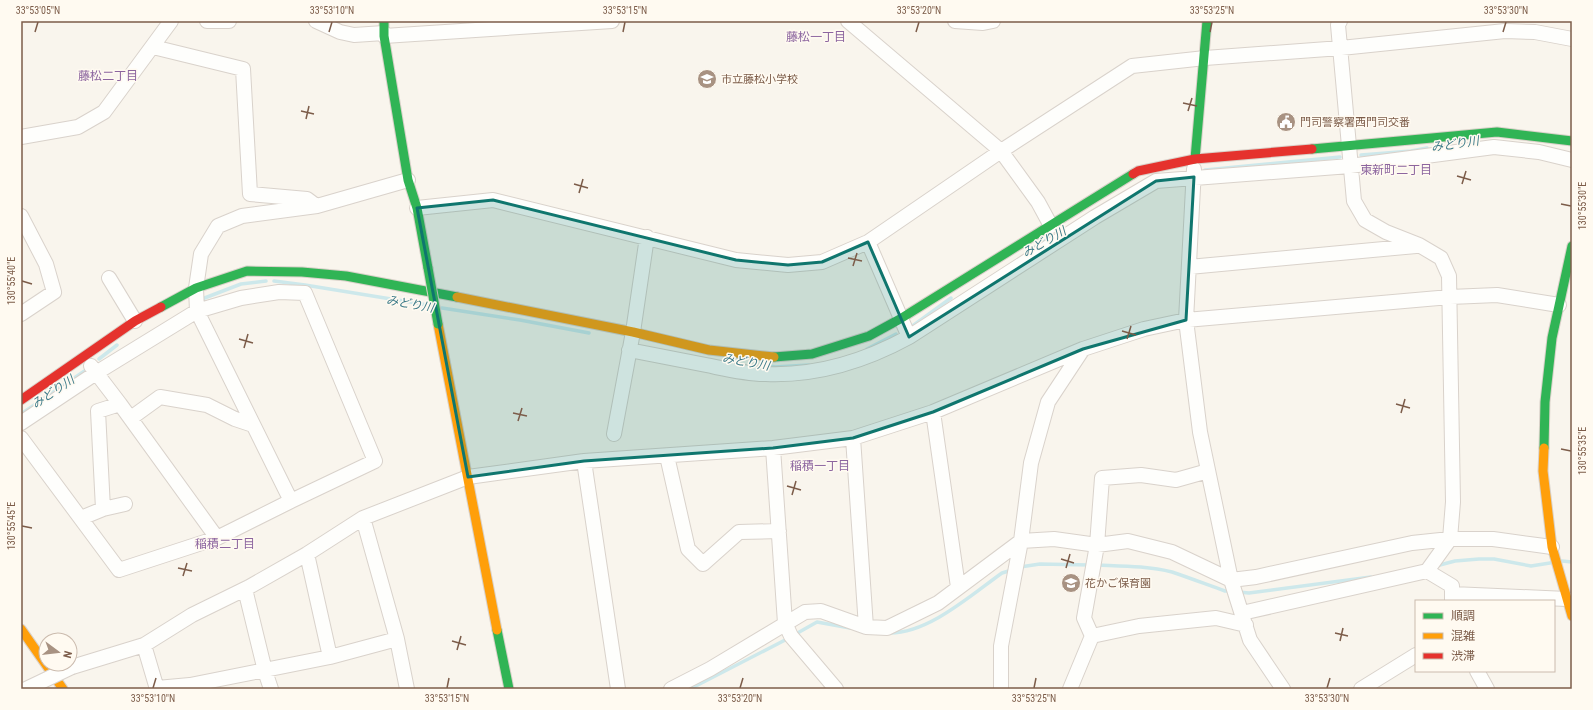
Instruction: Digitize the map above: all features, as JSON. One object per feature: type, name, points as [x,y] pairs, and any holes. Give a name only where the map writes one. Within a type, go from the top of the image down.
[{"type":"main road","points":[[1195,159],[1205,58],[1207,21]]},
{"type":"main road","points":[[384,30],[408,180],[417,208],[509,689]]},
{"type":"main road","points":[[21,400],[135,321],[196,288],[247,271],[302,272],[346,276],[633,332],[709,350],[767,357],[812,354],[869,336],[900,319],[1138,171],[1195,159],[1497,132],[1572,141]]},
{"type":"main road","points":[[1572,246],[1552,338],[1545,402],[1543,471],[1553,550],[1572,616]]},
{"type":"main road","points":[[21,629],[63,689]]},
{"type":"main road","points":[[33,672],[44,689]]},
{"type":"street","points":[[21,137],[78,127],[104,112],[171,21]]},
{"type":"street","points":[[207,21],[229,21]]},
{"type":"street","points":[[316,21],[340,32],[354,35],[384,30],[612,21]]},
{"type":"street","points":[[848,21],[1002,151],[1038,202],[1051,226]]},
{"type":"street","points":[[955,21],[983,23],[993,21]]},
{"type":"street","points":[[1092,636],[1139,626],[1216,618],[1244,619],[1427,571],[1450,539],[1453,502],[1449,276],[1441,258],[1419,245],[1386,232],[1365,220],[1354,201],[1338,25],[1340,21]]},
{"type":"street","points":[[417,208],[493,200],[648,237],[736,260],[788,265],[822,262],[868,242],[1002,151],[1132,66],[1205,58],[1341,48],[1505,32],[1535,32],[1572,39]]},
{"type":"street","points":[[153,47],[243,69],[250,194],[307,199],[317,206]]},
{"type":"street","points":[[629,350],[727,369],[766,374],[820,371],[856,361],[909,337],[1095,217],[1156,181],[1350,166],[1494,147],[1539,152],[1572,160]]},
{"type":"street","points":[[1195,159],[1186,320],[1200,432],[1231,580],[1250,640],[1283,689]]},
{"type":"street","points":[[291,501],[197,311],[196,288],[201,254],[218,226],[242,216],[317,206],[408,180]]},
{"type":"street","points":[[21,216],[46,264],[54,292],[21,314]]},
{"type":"street","points":[[614,434],[633,332],[648,237]]},
{"type":"street","points":[[868,242],[909,337]]},
{"type":"street","points":[[1189,267],[1419,245]]},
{"type":"street","points":[[109,278],[135,321]]},
{"type":"street","points":[[21,423],[96,373],[197,311],[241,298],[279,292],[305,293],[375,461],[217,538],[119,570],[21,438]]},
{"type":"street","points":[[26,689],[72,667],[144,645],[192,615],[245,589],[307,554],[363,518],[468,476],[584,461],[773,448],[853,438],[933,412],[1083,348],[1144,329],[1186,320],[1450,297],[1497,295],[1559,305]]},
{"type":"street","points":[[1001,689],[1001,646],[1021,541],[1031,463],[1048,402],[1083,348]]},
{"type":"street","points":[[84,356],[131,418],[217,538]]},
{"type":"street","points":[[131,418],[160,397],[207,405],[235,419],[253,425]]},
{"type":"street","points":[[103,509],[98,411],[120,404]]},
{"type":"street","points":[[933,412],[958,587]]},
{"type":"street","points":[[853,438],[866,626]]},
{"type":"street","points":[[773,448],[786,623],[791,636],[836,689]]},
{"type":"street","points":[[667,456],[688,549],[703,564],[739,532],[779,531]]},
{"type":"street","points":[[584,461],[618,689]]},
{"type":"street","points":[[1070,689],[1092,636],[1084,618],[1097,545],[1102,478],[1141,475],[1176,480],[1208,471]]},
{"type":"street","points":[[81,518],[103,509],[125,504]]},
{"type":"street","points":[[363,518],[397,639],[406,689]]},
{"type":"street","points":[[671,689],[710,669],[805,612],[821,611],[866,626],[887,628],[938,603],[1021,541],[1054,539],[1097,545],[1128,541],[1172,552],[1231,580],[1256,577],[1412,543],[1450,539],[1493,539],[1553,550]]},
{"type":"street","points":[[307,554],[330,657]]},
{"type":"street","points":[[1427,571],[1452,586],[1452,598],[1567,599]]},
{"type":"street","points":[[245,589],[265,671],[271,689]]},
{"type":"street","points":[[144,645],[157,689],[190,685],[265,671],[330,657],[397,639]]},
{"type":"street","points":[[1361,689],[1378,685],[1415,656]]},
{"type":"street","points":[[1478,672],[1487,689]]},
{"type":"highlighted area","points":[[1194,177],[1186,320],[1083,349],[933,412],[853,438],[773,448],[584,461],[468,477],[417,208],[493,200],[736,260],[788,265],[822,262],[868,242],[909,337],[1156,181]]},
{"type":"waterway","name":"みどり川","points":[[1361,155],[1411,151],[1427,148]]},
{"type":"waterway","name":"みどり川","points":[[1205,170],[1340,157]]},
{"type":"waterway","name":"みどり川","points":[[1033,248],[1048,239]]},
{"type":"waterway","name":"みどり川","points":[[202,299],[241,284],[266,281]]},
{"type":"waterway","name":"みどり川","points":[[274,281],[428,305]]},
{"type":"waterway","name":"みどり川","points":[[911,327],[951,298]]},
{"type":"waterway","name":"みどり川","points":[[442,308],[520,320],[589,333]]},
{"type":"waterway","name":"みどり川","points":[[867,349],[896,334]]},
{"type":"waterway","name":"みどり川","points":[[99,359],[117,345]]},
{"type":"waterway","name":"みどり川","points":[[770,366],[809,365]]},
{"type":"waterway","name":"みどり川","points":[[21,414],[86,370]]},
{"type":"waterway","points":[[1436,566],[1455,561],[1479,559],[1494,559],[1531,566],[1550,563]]},
{"type":"waterway","points":[[1562,561],[1572,562]]},
{"type":"waterway","points":[[1020,567],[1040,564],[1089,565]]},
{"type":"waterway","points":[[1098,565],[1163,570],[1225,591],[1232,591]]},
{"type":"waterway","points":[[890,633],[920,627],[934,620],[963,602],[1002,573],[1012,570]]},
{"type":"waterway","points":[[1238,592],[1249,593],[1371,577]]},
{"type":"waterway","points":[[794,635],[817,622],[850,628]]},
{"type":"waterway","points":[[690,689],[789,638]]},
{"type":"traffic: fast","points":[[384,21],[384,36],[408,180],[417,208],[428,268]]},
{"type":"traffic: fast","points":[[1195,159],[1207,21]]},
{"type":"traffic: fast","points":[[1312,149],[1497,132],[1572,141]]},
{"type":"traffic: fast","points":[[774,357],[812,354],[869,336],[900,319],[1133,174]]},
{"type":"traffic: fast","points":[[1544,448],[1545,402],[1552,338],[1572,246]]},
{"type":"traffic: fast","points":[[428,268],[438,324]]},
{"type":"traffic: fast","points":[[161,307],[196,288],[247,271],[302,272],[346,276],[457,297]]},
{"type":"traffic: fast","points":[[497,630],[509,689]]},
{"type":"traffic: slow","points":[[457,297],[633,332],[709,350],[774,357]]},
{"type":"traffic: slow","points":[[438,324],[497,630]]},
{"type":"traffic: slow","points":[[1544,448],[1543,471],[1552,547],[1572,616]]},
{"type":"traffic: slow","points":[[21,629],[63,689]]},
{"type":"traffic: jam","points":[[1133,174],[1138,171],[1195,159],[1312,149]]},
{"type":"traffic: jam","points":[[21,400],[135,321],[161,307]]},
{"type":"place","name":"市立藤松小学校","points":[[707,79]]},
{"type":"place","name":"門司警察署西門司交番","points":[[1286,122]]},
{"type":"place","name":"花かご保育園","points":[[1071,583]]},
{"type":"district","name":"藤松一丁目","points":[[816,37]]},
{"type":"district","name":"藤松二丁目","points":[[108,76]]},
{"type":"district","name":"東新町二丁目","points":[[1396,170]]},
{"type":"district","name":"稲積一丁目","points":[[820,466]]},
{"type":"district","name":"稲積二丁目","points":[[225,544]]}]
